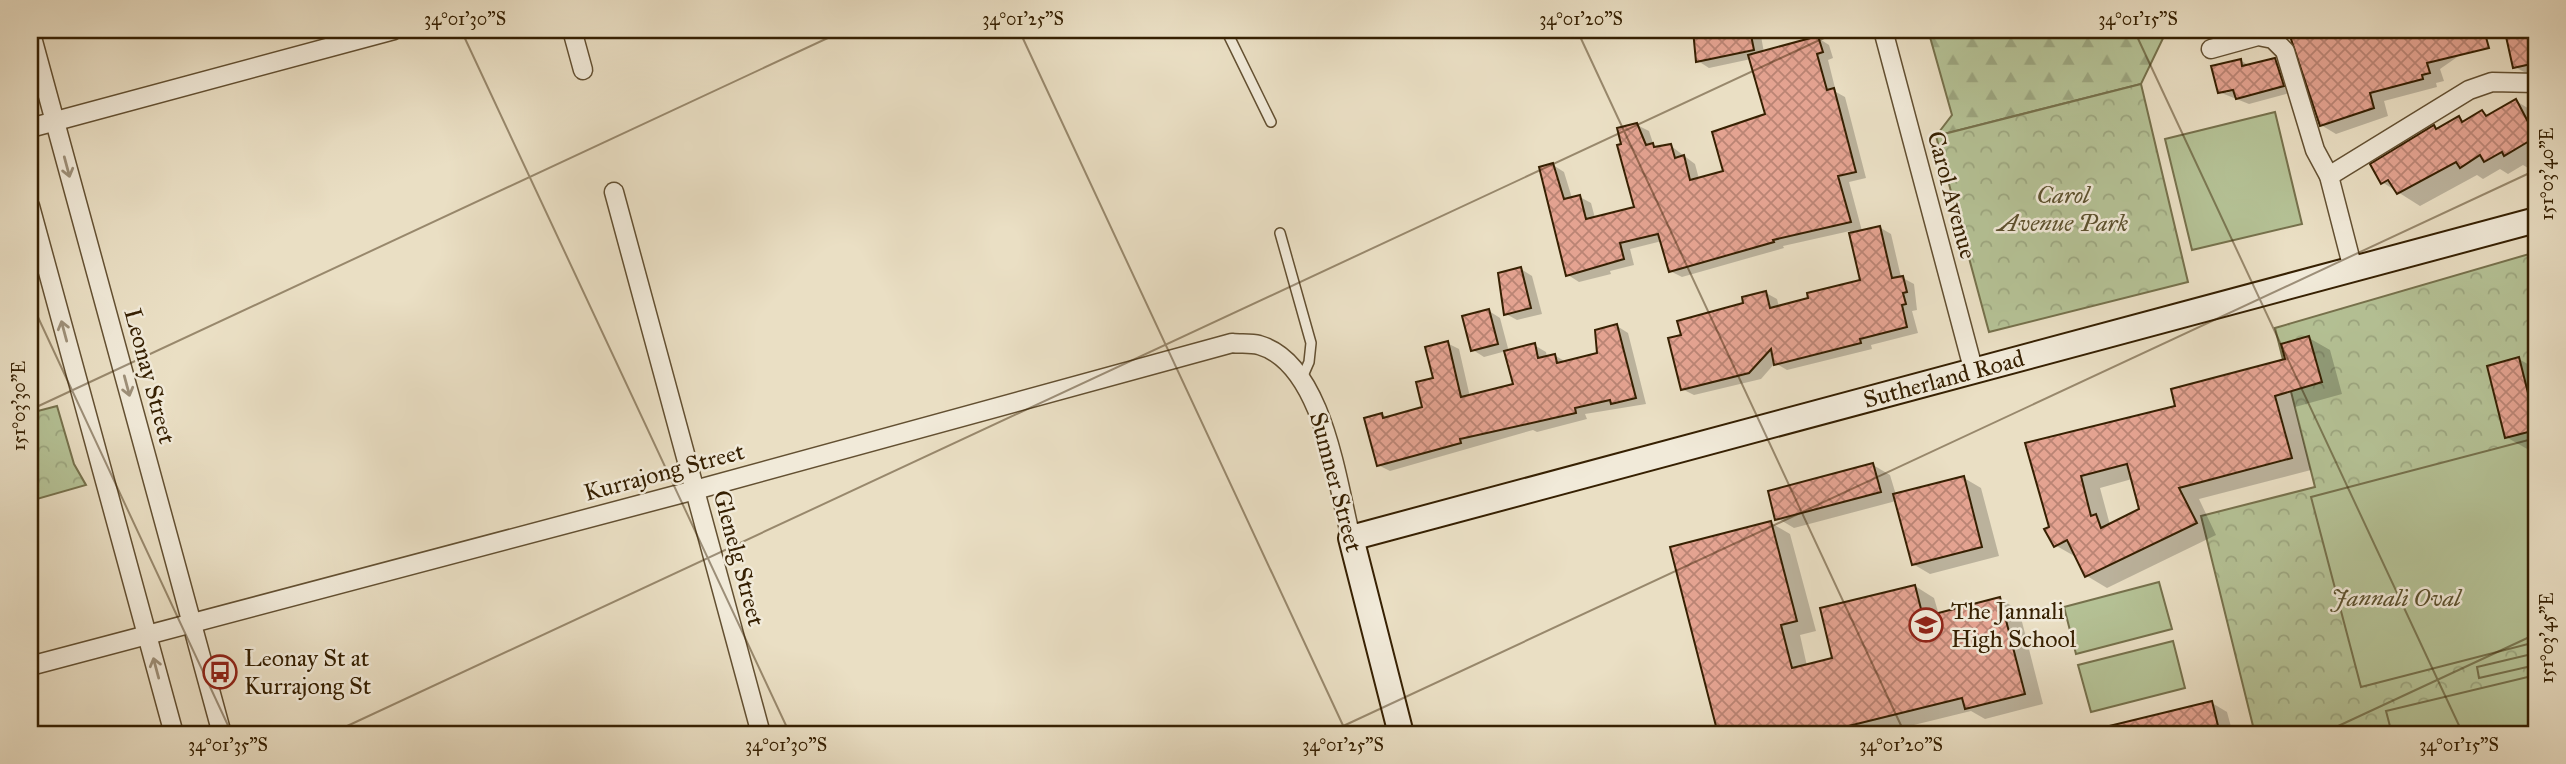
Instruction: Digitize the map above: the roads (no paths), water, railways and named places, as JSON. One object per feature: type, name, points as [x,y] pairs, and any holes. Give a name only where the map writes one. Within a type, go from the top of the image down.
[{"type":"street","name":"Leonay Street","points":[[30,30],[222,734]]},
{"type":"street","points":[[30,128],[394,30]]},
{"type":"street","points":[[572,30],[583,71]]},
{"type":"street","name":"Carol Avenue","points":[[1883,30],[1974,372]]},
{"type":"street","points":[[2211,49],[2275,34],[2293,71],[2315,150],[2329,176],[2353,269]]},
{"type":"street","points":[[2329,176],[2469,90],[2492,82],[2536,83]]},
{"type":"street","name":"Glenelg Street","points":[[614,192],[761,734]]},
{"type":"street","points":[[30,206],[174,734]]},
{"type":"street","name":"Sutherland Road","points":[[1351,538],[2536,219]]},
{"type":"street","name":"Kurrajong Street","points":[[30,666],[695,490],[1232,343],[1260,345],[1284,360],[1302,378]]},
{"type":"street","name":"Sumner Street","points":[[1302,378],[1317,411],[1401,734]]},
{"type":"lane","points":[[1226,30],[1271,122]]},
{"type":"lane","points":[[1280,233],[1311,343],[1310,362],[1302,378]]},
{"type":"place","name":"The Jannali High School","points":[[1926,625]]},
{"type":"place","name":"Leonay St at Kurrajong St","points":[[220,672]]},
{"type":"park label","name":"Carol Avenue Park","points":[[2063,209]]},
{"type":"park label","name":"Jannali Oval","points":[[2396,598]]}]
